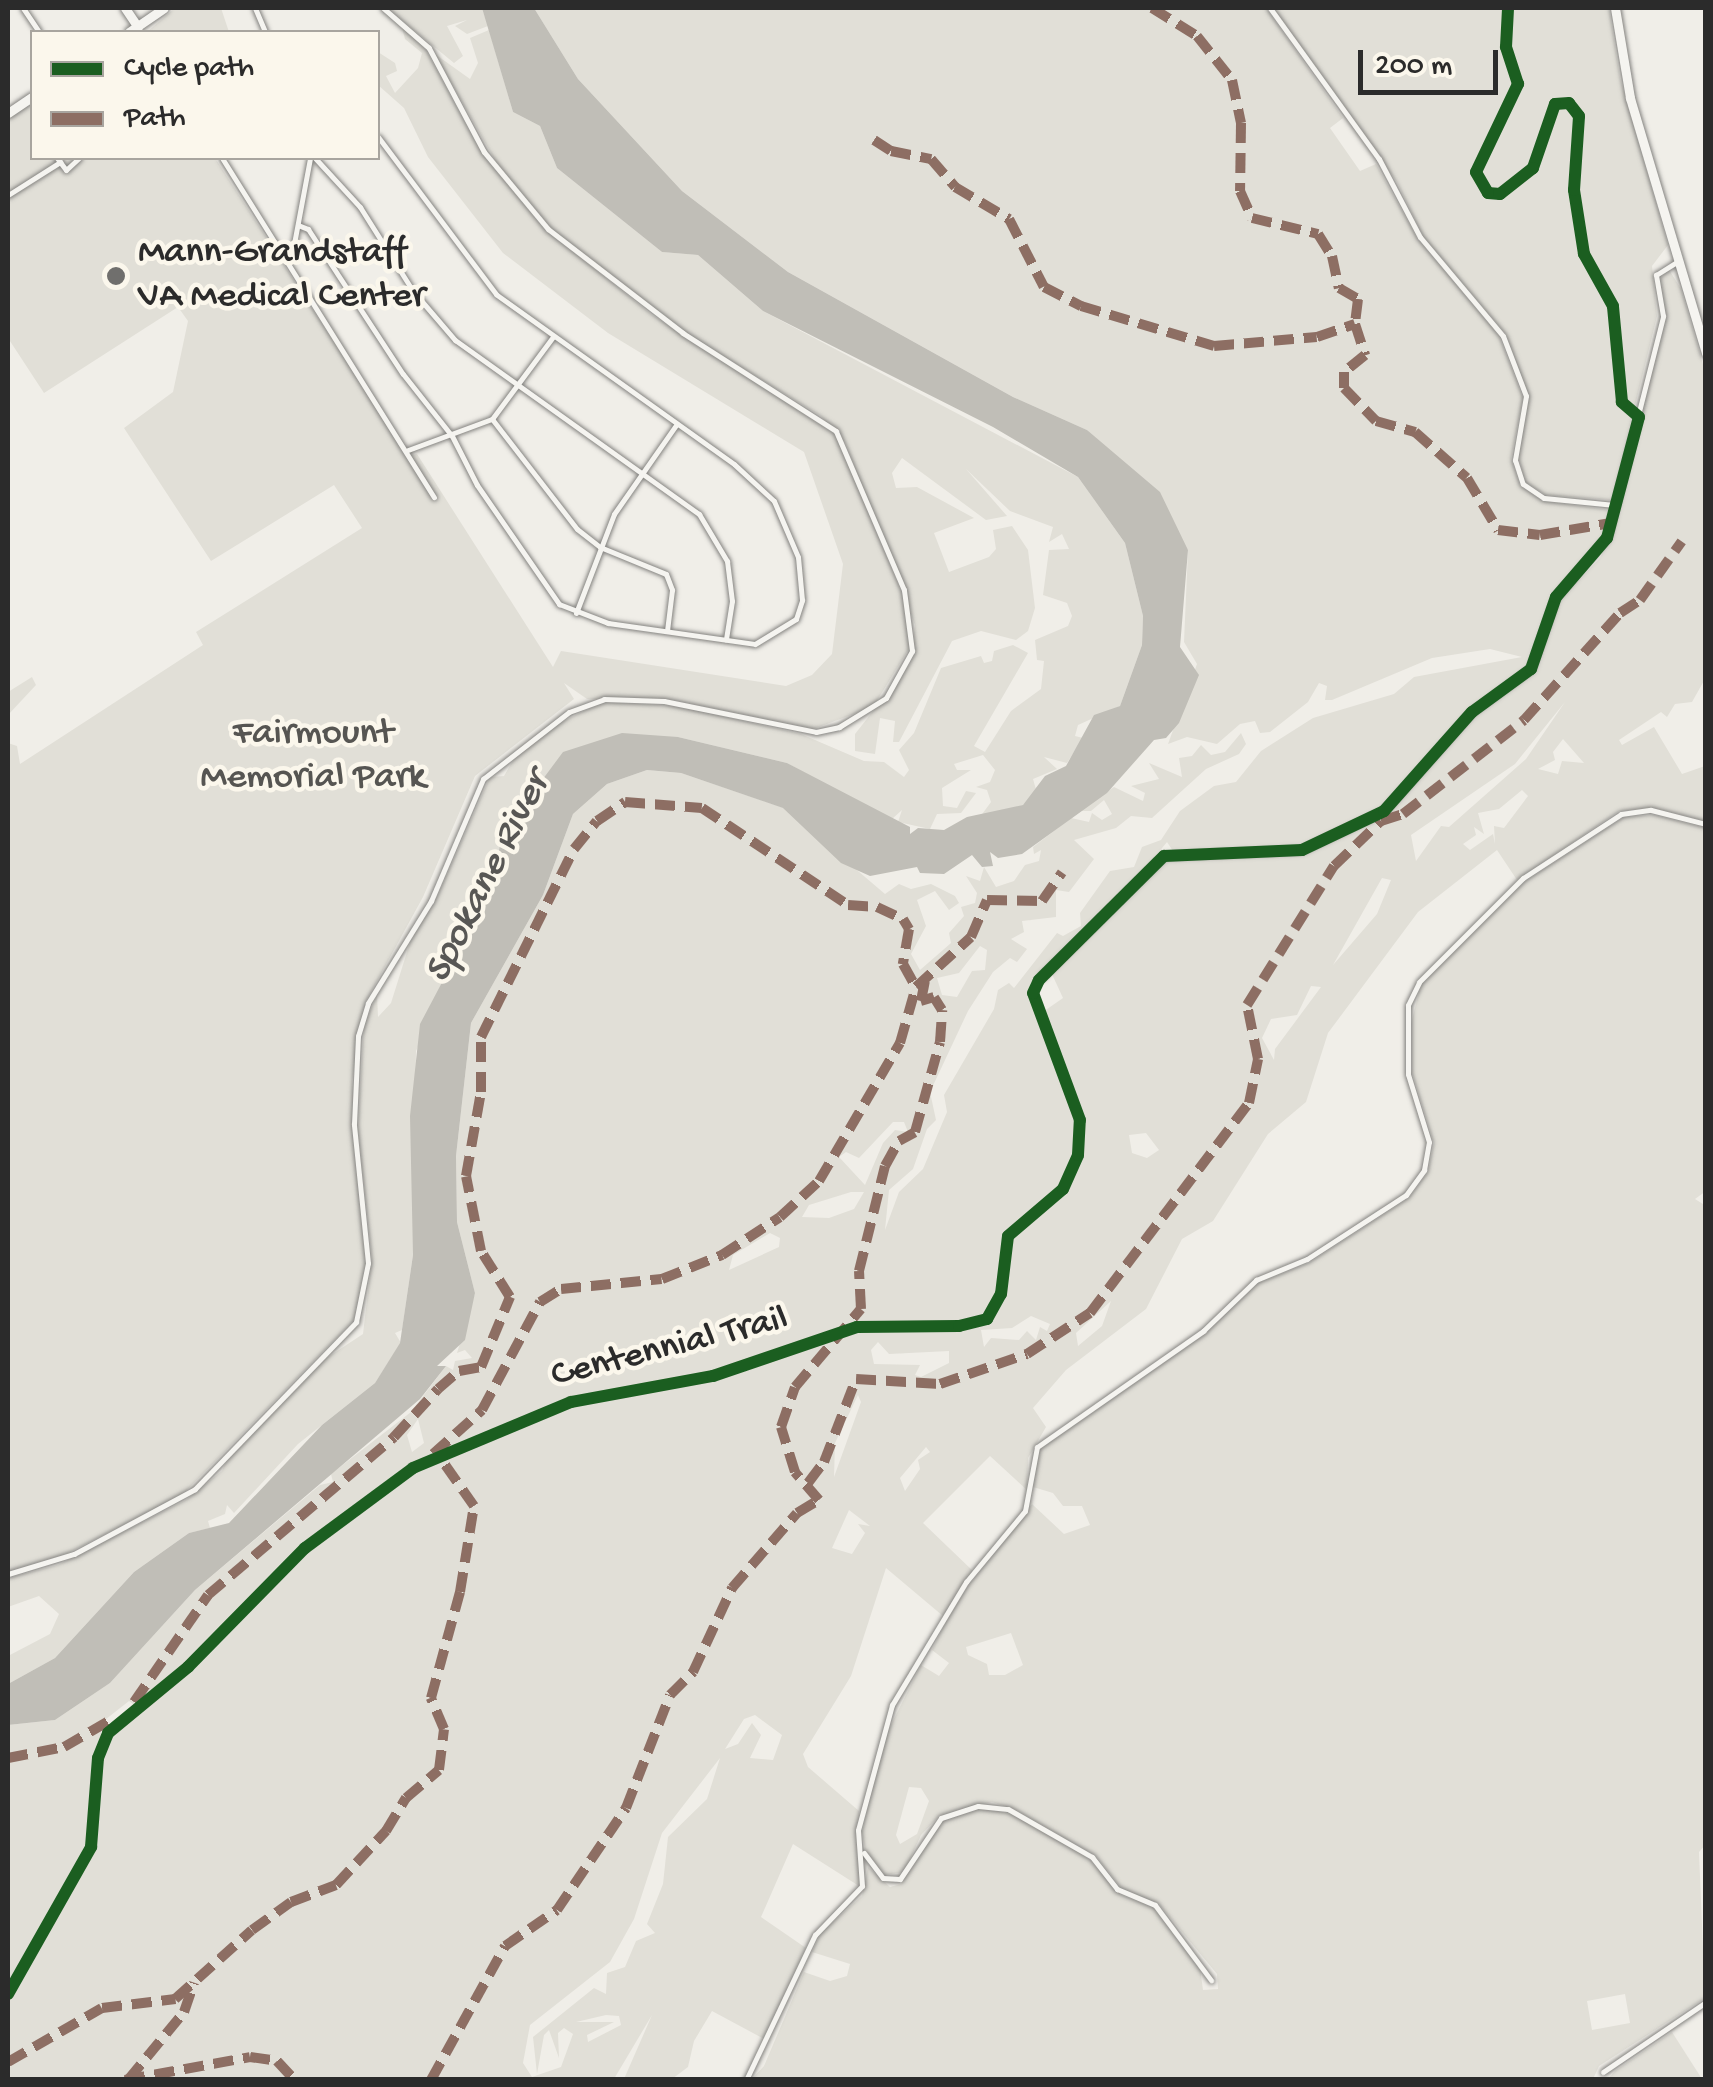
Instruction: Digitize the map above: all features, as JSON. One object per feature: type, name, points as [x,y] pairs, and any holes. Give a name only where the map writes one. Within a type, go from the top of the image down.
[{"type":"main road","points":[[137,30],[164,8]]},
{"type":"main road","points":[[1615,8],[1630,98],[1706,353]]},
{"type":"main road","points":[[8,113],[30,100]]},
{"type":"street","points":[[23,8],[38,30]]},
{"type":"street","points":[[8,1574],[74,1554],[196,1489],[356,1322],[368,1263],[354,1124],[358,1036],[368,1003],[431,900],[483,779],[569,712],[604,699],[664,701],[816,732],[839,727],[886,698],[912,651],[904,590],[836,432],[683,333],[548,230],[484,152],[429,48],[384,8]]},
{"type":"street","points":[[1270,8],[1379,159],[1420,237],[1503,336],[1526,396],[1515,460],[1523,484],[1544,498],[1615,505]]},
{"type":"street","points":[[298,225],[308,229],[394,361],[452,436],[544,590],[576,613],[726,640],[769,640],[796,618],[802,600],[798,556],[785,518],[760,485],[552,336],[477,276],[380,140]]},
{"type":"street","points":[[8,195],[58,160],[67,170],[77,160]]},
{"type":"street","points":[[223,160],[434,497]]},
{"type":"street","points":[[284,255],[292,249],[312,160]]},
{"type":"street","points":[[314,160],[360,207],[440,324],[518,386],[699,514],[716,535],[732,587],[726,640]]},
{"type":"street","points":[[1042,977],[1164,856],[1302,850],[1355,829],[1403,795],[1472,712],[1531,669],[1556,598],[1599,555],[1662,316],[1656,274],[1678,261]]},
{"type":"street","points":[[408,450],[492,419],[552,336]]},
{"type":"street","points":[[492,419],[576,529],[600,547],[666,574],[672,590],[667,631]]},
{"type":"street","points":[[576,613],[600,547],[676,425]]},
{"type":"street","points":[[746,2080],[816,1935],[862,1886],[863,1806],[892,1705],[966,1582],[1025,1512],[1030,1458],[1044,1438],[1203,1332],[1256,1280],[1308,1259],[1406,1194],[1424,1170],[1429,1142],[1408,1074],[1408,1005],[1419,982],[1523,878],[1621,814],[1651,810],[1706,824]]},
{"type":"street","points":[[862,1852],[883,1878],[900,1879],[941,1818],[978,1806],[1008,1809],[1092,1856],[1117,1889],[1155,1905],[1211,1980]]},
{"type":"street","points":[[1602,2072],[1706,2002]]},
{"type":"shaded area","points":[[175,8],[221,8],[228,30],[149,30]]},
{"type":"shaded area","points":[[387,8],[482,8],[488,26],[467,34],[455,26],[467,20],[447,26],[463,56],[454,63]]},
{"type":"shaded area","points":[[482,8],[534,8],[578,79],[682,191],[788,272],[1013,397],[1087,430],[1160,492],[1188,550],[1180,647],[1199,675],[1179,723],[1166,738],[1154,740],[1107,793],[1022,854],[998,858],[990,852],[993,866],[982,867],[972,855],[944,874],[920,873],[917,867],[870,876],[841,863],[783,808],[681,773],[647,770],[607,784],[573,814],[543,895],[471,1023],[456,1156],[457,1222],[475,1293],[465,1340],[437,1366],[446,1366],[420,1399],[195,1590],[110,1683],[55,1720],[8,1725],[8,1684],[55,1658],[134,1572],[189,1533],[229,1523],[322,1425],[375,1383],[400,1343],[413,1255],[410,1116],[420,1024],[492,888],[502,834],[563,752],[622,733],[678,737],[787,763],[910,827],[910,834],[918,828],[944,830],[967,817],[1023,805],[1045,776],[1066,766],[1094,715],[1120,706],[1142,645],[1143,616],[1125,543],[1078,477],[993,427],[763,311],[698,255],[662,252],[557,168],[540,126],[513,112]]},
{"type":"shaded area","points":[[534,8],[1266,8],[1343,118],[1330,128],[1360,171],[1376,164],[1417,238],[1499,336],[1523,398],[1511,458],[1520,486],[1543,501],[1609,510],[1597,554],[1554,598],[1527,670],[1466,715],[1398,797],[1313,845],[1173,851],[1167,842],[1119,900],[1031,983],[1030,1000],[1040,1014],[1063,998],[1051,972],[1167,857],[1305,853],[1358,830],[1393,809],[1467,722],[1533,671],[1559,601],[1600,558],[1609,539],[1663,324],[1660,280],[1668,268],[1681,289],[1705,371],[1705,679],[1692,702],[1675,704],[1667,717],[1661,712],[1619,740],[1622,745],[1654,727],[1682,774],[1705,766],[1705,821],[1654,808],[1619,811],[1517,880],[1497,850],[1418,912],[1328,1033],[1306,1102],[1268,1134],[1213,1221],[1182,1239],[1146,1309],[1066,1370],[1033,1408],[1046,1427],[1028,1458],[1027,1490],[990,1456],[923,1523],[973,1571],[943,1616],[886,1568],[851,1676],[803,1754],[808,1767],[859,1811],[863,1875],[859,1886],[793,1844],[761,1917],[806,1948],[766,2040],[712,2011],[694,2041],[688,2067],[672,2079],[624,2079],[652,2015],[614,2079],[8,2079],[8,1725],[55,1720],[110,1683],[195,1590],[320,1485],[333,1482],[331,1474],[411,1412],[446,1366],[453,1370],[455,1361],[472,1358],[465,1350],[457,1353],[475,1293],[457,1222],[456,1156],[471,1023],[543,895],[573,814],[607,784],[647,770],[681,773],[784,808],[885,894],[899,884],[911,889],[931,884],[955,896],[959,903],[949,910],[935,891],[917,900],[926,926],[911,954],[920,970],[951,943],[949,933],[964,916],[961,907],[975,903],[977,893],[966,876],[980,881],[984,867],[996,887],[1014,881],[1025,865],[1039,861],[1041,850],[1034,854],[1033,847],[1071,818],[1089,822],[1092,813],[1102,820],[1112,814],[1104,800],[1091,811],[1079,811],[1114,787],[1143,801],[1145,793],[1131,786],[1159,779],[1149,763],[1182,777],[1179,758],[1192,756],[1201,745],[1211,755],[1225,752],[1241,733],[1246,744],[1239,754],[1206,769],[1152,818],[1131,816],[1116,828],[1074,840],[1094,859],[1069,892],[1056,890],[1056,917],[1022,921],[1024,932],[1011,939],[1027,949],[1017,962],[1010,958],[993,972],[968,1011],[930,1092],[936,1120],[927,1129],[913,1169],[889,1190],[885,1230],[899,1192],[923,1169],[947,1112],[944,1095],[994,1009],[998,990],[1009,983],[1014,988],[1057,933],[1063,936],[1081,926],[1080,913],[1110,871],[1134,867],[1142,847],[1161,840],[1180,811],[1214,786],[1236,782],[1261,751],[1313,718],[1394,694],[1414,677],[1522,657],[1490,649],[1432,658],[1332,700],[1325,700],[1327,686],[1319,683],[1308,702],[1270,732],[1260,733],[1255,721],[1240,724],[1217,744],[1187,737],[1168,744],[1197,664],[1184,642],[1188,550],[1087,430],[1013,397],[788,272],[682,191],[578,79]],"holes":[[[1565,702],[1526,759],[1449,827],[1441,826],[1416,861],[1411,835],[1515,764]],[[1563,739],[1584,763],[1562,761],[1558,774],[1538,769],[1555,760],[1553,752]],[[1522,790],[1528,796],[1504,828],[1494,826],[1495,844],[1493,834],[1470,850],[1463,844],[1476,835],[1474,827],[1484,834],[1478,813],[1499,809]],[[1382,878],[1391,880],[1377,914],[1333,965]],[[980,946],[987,950],[985,970],[972,971],[957,997],[942,995],[937,978],[959,973]],[[1311,986],[1321,987],[1275,1049],[1274,1060],[1262,1038],[1271,1019],[1297,1015]],[[893,1122],[904,1122],[908,1132],[895,1130],[883,1143],[865,1185],[839,1157],[846,1152],[859,1158]],[[1146,1133],[1159,1150],[1147,1158],[1132,1153],[1129,1135]],[[864,1192],[854,1209],[829,1218],[802,1217],[809,1205]],[[770,1233],[780,1238],[779,1247],[729,1270],[733,1255]],[[1111,1301],[1102,1326],[1078,1346],[1076,1333]],[[1031,1316],[1050,1324],[1047,1331],[1040,1327],[1036,1340],[1027,1331],[1019,1340],[991,1338],[984,1347],[981,1330],[1012,1328]],[[878,1342],[889,1354],[949,1351],[949,1363],[921,1377],[915,1375],[920,1365],[874,1364],[871,1350]],[[858,1395],[861,1402],[834,1477],[835,1443]],[[418,1419],[424,1443],[412,1452],[407,1435]],[[926,1447],[930,1452],[918,1460],[920,1469],[905,1491],[900,1478]],[[849,1510],[870,1526],[858,1524],[865,1533],[852,1554],[832,1548]],[[129,1701],[144,1712],[127,1717],[108,1740],[101,1737],[101,1723]],[[755,1715],[782,1735],[773,1760],[750,1758],[761,1735],[752,1723],[738,1744],[725,1749],[744,1719]],[[720,1758],[707,1799],[668,1837],[663,1884],[647,1924],[655,1933],[636,1941],[625,1967],[607,1973],[606,1994],[594,1988],[533,2037],[537,2074],[544,2035],[549,2030],[559,2058],[558,2033],[564,2028],[573,2034],[561,2067],[532,2077],[523,2063],[530,2025],[610,1962],[634,1919],[662,1833]],[[619,2016],[621,2025],[588,2042],[587,2035],[614,2022],[576,2022]]]},
{"type":"shaded area","points":[[1273,8],[1609,8],[1620,78],[1668,245],[1652,266],[1657,316],[1612,500],[1546,495],[1525,482],[1518,455],[1528,394],[1506,334],[1423,236],[1397,182]]},
{"type":"shaded area","points":[[402,27],[426,50],[481,152],[546,230],[652,315],[836,435],[906,603],[910,647],[873,707],[813,729],[673,700],[587,699],[564,683],[574,699],[475,776],[423,897],[366,1001],[352,1080],[366,1265],[365,1290],[353,1321],[182,1495],[66,1554],[8,1572],[8,743],[17,746],[20,764],[203,645],[196,632],[362,528],[334,485],[211,561],[124,428],[173,392],[188,321],[178,307],[44,393],[8,338],[8,119],[30,104],[30,160],[216,160],[407,456],[417,454],[553,667],[561,651],[786,686],[812,675],[832,654],[843,564],[804,452],[608,333],[503,253],[428,157],[404,108],[380,87],[380,53],[395,63],[397,71],[386,76],[395,93],[418,68],[422,53],[405,39]]},
{"type":"shaded area","points":[[489,30],[513,112],[540,126],[557,168],[662,252],[698,255],[763,311],[1078,477],[1125,543],[1143,616],[1142,645],[1120,706],[1078,725],[1075,736],[1083,738],[1067,763],[1044,757],[1057,769],[1033,779],[1037,793],[1023,805],[1000,813],[980,817],[991,802],[987,790],[976,787],[990,782],[995,770],[983,755],[954,764],[957,770],[971,770],[942,788],[943,806],[957,808],[966,791],[976,793],[961,813],[937,814],[930,829],[898,822],[902,810],[892,819],[875,813],[787,763],[678,737],[502,834],[492,888],[416,1051],[413,1255],[402,1330],[395,1333],[401,1343],[375,1383],[298,1444],[234,1513],[227,1505],[225,1514],[208,1521],[210,1528],[189,1533],[134,1572],[55,1658],[8,1684],[8,1656],[50,1634],[59,1614],[39,1596],[8,1607],[8,1578],[58,1565],[186,1500],[222,1471],[228,1457],[319,1363],[363,1334],[372,1258],[358,1131],[364,1025],[377,995],[378,1017],[391,1003],[412,936],[438,895],[490,777],[504,776],[517,754],[546,730],[602,702],[677,706],[801,734],[864,761],[884,762],[904,777],[909,770],[899,750],[914,733],[941,668],[981,656],[984,663],[992,661],[994,651],[1013,645],[1028,653],[974,746],[985,752],[1011,711],[1041,689],[1044,661],[1037,660],[1035,640],[1068,626],[1072,616],[1067,603],[1043,595],[1049,550],[1069,549],[1062,534],[1049,542],[1053,527],[1010,511],[966,469],[1007,516],[986,520],[902,458],[892,473],[896,488],[917,487],[974,518],[934,533],[949,572],[989,557],[996,549],[993,530],[1012,526],[1028,550],[1035,608],[1028,631],[1016,640],[981,631],[952,641],[899,742],[893,742],[895,721],[880,718],[875,754],[855,751],[855,734],[910,664],[915,625],[846,444],[821,416],[684,332],[553,231],[503,174],[435,54],[470,79],[478,63],[470,38]]},
{"type":"shaded area","points":[[32,677],[36,685],[8,715],[8,692]]},
{"type":"shaded area","points":[[1654,815],[1705,828],[1706,1191],[1695,1199],[1706,1206],[1706,1844],[1699,1852],[1705,1998],[1599,2066],[1593,2079],[751,2080],[764,2066],[804,1972],[830,1981],[847,1976],[850,1964],[812,1952],[821,1933],[862,1896],[868,1867],[890,1887],[901,1884],[942,1820],[985,1807],[1020,1817],[1089,1859],[1121,1895],[1153,1907],[1200,1968],[1203,1990],[1218,1989],[1217,1974],[1159,1904],[1123,1890],[1096,1856],[1016,1810],[992,1802],[939,1816],[921,1835],[904,1872],[884,1875],[865,1849],[862,1832],[883,1741],[921,1665],[939,1676],[949,1663],[932,1650],[955,1603],[1032,1504],[1064,1534],[1090,1525],[1082,1506],[1063,1506],[1053,1493],[1033,1487],[1039,1449],[1204,1334],[1258,1283],[1309,1263],[1409,1198],[1428,1172],[1434,1143],[1412,1072],[1411,1024],[1421,984],[1521,884],[1624,817]],"holes":[[[1011,1633],[1023,1665],[1005,1675],[989,1675],[987,1664],[968,1655],[966,1647]],[[909,1787],[921,1788],[929,1801],[917,1834],[900,1844],[896,1835]],[[1625,1994],[1630,2023],[1592,2030],[1587,2001]]]},
{"type":"shaded area","points":[[1672,2032],[1702,2079],[1608,2079],[1615,2071]]},
{"type":"marked path","points":[[1152,8],[1197,36],[1232,80],[1241,123],[1240,191],[1252,218],[1318,234],[1332,256],[1339,288],[1358,299],[1355,324],[1365,355],[1344,372],[1344,388],[1376,421],[1415,432],[1467,478],[1498,530],[1540,535],[1611,523]]},
{"type":"marked path","points":[[874,140],[891,151],[931,159],[955,187],[1009,219],[1044,287],[1081,306],[1214,346],[1317,337],[1355,324]]},
{"type":"marked path","points":[[808,1483],[824,1462],[856,1379],[940,1384],[1027,1354],[1090,1313],[1249,1103],[1258,1059],[1247,1005],[1334,866],[1381,821],[1403,814],[1524,720],[1620,613],[1640,600],[1682,541]]},
{"type":"marked path","points":[[134,1702],[208,1595],[394,1437],[459,1371],[481,1367],[510,1297],[481,1251],[466,1176],[481,1092],[481,1037],[574,849],[597,821],[625,802],[702,808],[848,905],[877,907],[903,919],[909,929],[903,964],[916,987]]},
{"type":"marked path","points":[[433,1454],[482,1410],[540,1302],[561,1289],[662,1279],[722,1255],[780,1217],[819,1181],[900,1043],[916,987],[971,937],[987,900],[1042,901],[1062,872]]},
{"type":"marked path","points":[[431,2080],[505,1946],[557,1910],[626,1808],[670,1695],[693,1672],[732,1588],[797,1513],[819,1500],[795,1472],[781,1427],[795,1387],[861,1309],[859,1271],[885,1166],[899,1141],[915,1132],[940,1042],[942,1010],[934,997],[921,1001],[925,981]]},
{"type":"marked path","points":[[8,2062],[102,2008],[175,1999],[252,1930],[291,1902],[336,1885],[386,1831],[406,1798],[439,1770],[444,1729],[431,1698],[460,1592],[474,1506],[439,1456]]},
{"type":"marked path","points":[[8,1758],[64,1747],[114,1718]]},
{"type":"marked path","points":[[128,2080],[184,2012],[194,1983]]},
{"type":"marked path","points":[[125,2080],[250,2057],[277,2061],[295,2080]]},
{"type":"cycle path","name":"Centennial Trail","points":[[8,1994],[91,1847],[98,1758],[108,1733],[188,1667],[305,1548],[413,1468],[571,1402],[713,1376],[857,1327],[959,1326],[987,1319],[1001,1294],[1008,1236],[1063,1189],[1078,1155],[1080,1120],[1033,993],[1039,980],[1164,856],[1302,850],[1384,811],[1472,712],[1531,669],[1556,597],[1607,538],[1639,417],[1622,402],[1613,306],[1584,254],[1574,190],[1579,116],[1569,103],[1555,104],[1533,168],[1500,194],[1488,193],[1476,172],[1518,84],[1506,47],[1508,8]]},
{"type":"place","name":"Mann-Grandstaff VA Medical Center","points":[[116,276]]},
{"type":"park label","name":"Fairmount Memorial Park","points":[[313,757]]},
{"type":"water label","name":"Spokane River","points":[[489,878]]}]
